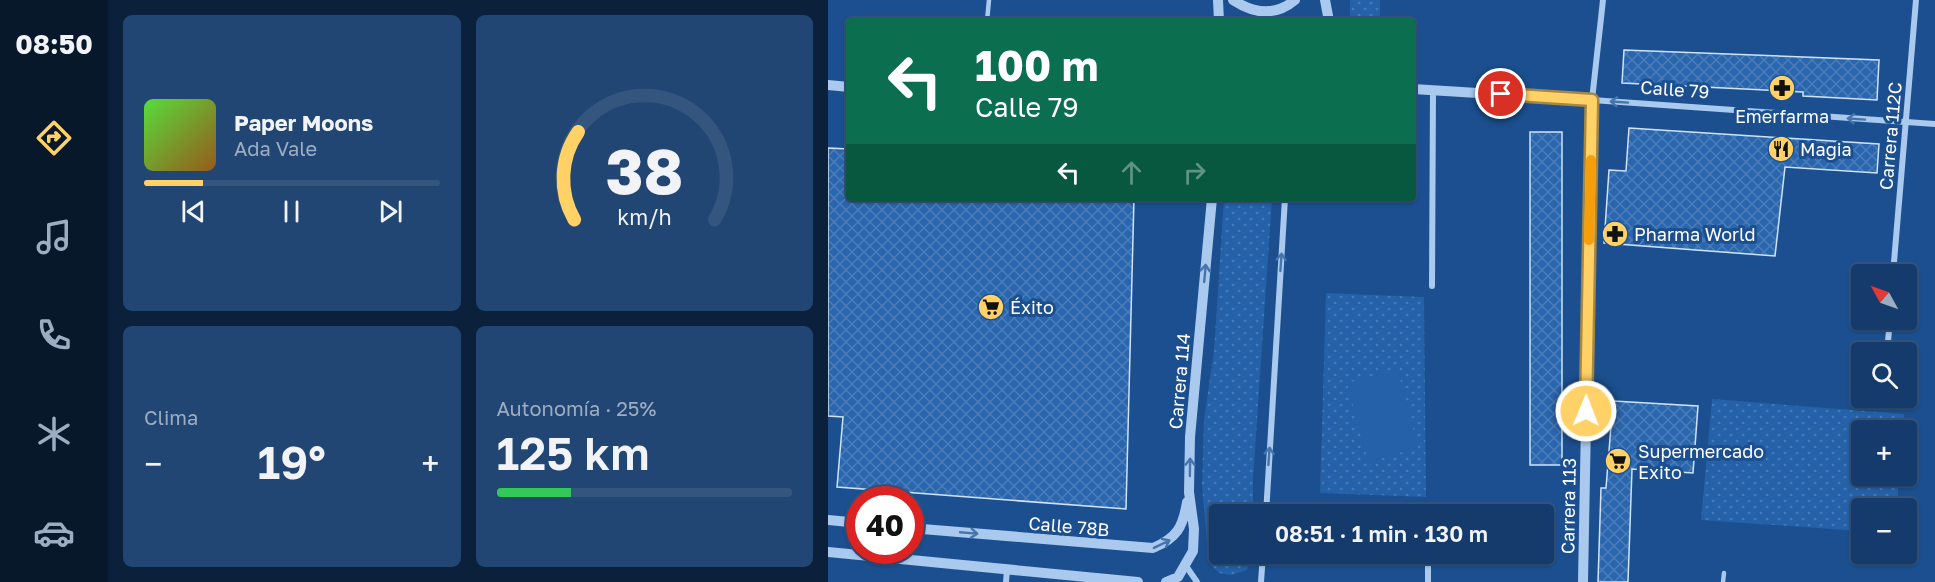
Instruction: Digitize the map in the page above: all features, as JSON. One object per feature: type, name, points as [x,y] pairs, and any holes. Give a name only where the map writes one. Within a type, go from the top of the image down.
[{"type":"street","points":[[1218,0],[1220,18]]},
{"type":"street","points":[[1233,0],[1263,17],[1295,0]]},
{"type":"street","points":[[1325,0],[1328,18]]},
{"type":"street","name":"Carrera 113","points":[[1583,582],[1592,100],[1603,0]]},
{"type":"street","name":"Carrera 112C","points":[[1894,264],[1916,0]]},
{"type":"street","points":[[828,85],[846,87]]},
{"type":"street","name":"Calle 79","points":[[1416,89],[1935,124]]},
{"type":"street","points":[[1432,286],[1433,90]]},
{"type":"street","name":"Carrera 114","points":[[1186,566],[1193,551],[1194,529],[1189,492],[1190,437],[1212,201]]},
{"type":"street","points":[[1267,504],[1286,201]]},
{"type":"street","name":"Calle 78B","points":[[924,529],[1153,548],[1177,535],[1184,522],[1189,492]]},
{"type":"street","points":[[828,520],[846,522]]},
{"type":"street","points":[[828,552],[1138,582]]},
{"type":"street","points":[[1261,582],[1262,564]]},
{"type":"street","points":[[1428,564],[1428,582]]},
{"type":"street","points":[[1166,582],[1178,577],[1186,566],[1197,582]]},
{"type":"street","points":[[1006,582],[1007,570]]},
{"type":"lane","points":[[987,18],[989,0]]},
{"type":"lane","points":[[1723,582],[1724,573]]},
{"type":"shaded area","points":[[1350,0],[1380,0],[1380,18],[1350,18]]},
{"type":"shaded area","points":[[1224,201],[1272,201],[1253,504],[1209,504],[1209,563],[1202,486],[1204,420],[1214,351]]},
{"type":"shaded area","points":[[1326,293],[1424,297],[1426,497],[1320,493]]},
{"type":"shaded area","points":[[1398,370],[1418,448],[1368,461],[1347,383]]},
{"type":"shaded area","points":[[1712,399],[1904,414],[1904,420],[1851,420],[1851,486],[1898,486],[1898,498],[1851,498],[1851,530],[1701,520]]},
{"type":"shaded area","points":[[1210,564],[1249,564],[1247,570],[1231,575],[1219,573]]},
{"type":"building","points":[[1624,50],[1879,60],[1877,100],[1803,96],[1803,92],[1622,83]]},
{"type":"building","points":[[1629,128],[1879,144],[1877,173],[1785,167],[1775,256],[1604,243],[1609,170],[1626,171]]},
{"type":"building","points":[[1530,132],[1562,132],[1562,465],[1530,465]]},
{"type":"building","name":"Éxito","points":[[828,148],[846,149],[846,201],[1134,201],[1126,509],[924,494],[924,486],[837,487],[843,417],[828,416]]},
{"type":"building","points":[[1613,401],[1698,406],[1693,473],[1632,469],[1628,582],[1598,582],[1601,488],[1606,488]]},
{"type":"slow traffic","points":[[1589,240],[1591,160]]},
{"type":"place","name":"Emerfarma","points":[[1782,88]]},
{"type":"place","name":"Magia","points":[[1781,149]]},
{"type":"place","name":"Pharma World","points":[[1615,234]]},
{"type":"place","name":"Éxito","points":[[991,307]]},
{"type":"place","name":"Supermercado Exito","points":[[1618,461]]},
{"type":"route","points":[[1501,94],[1592,100],[1586,411]]}]
